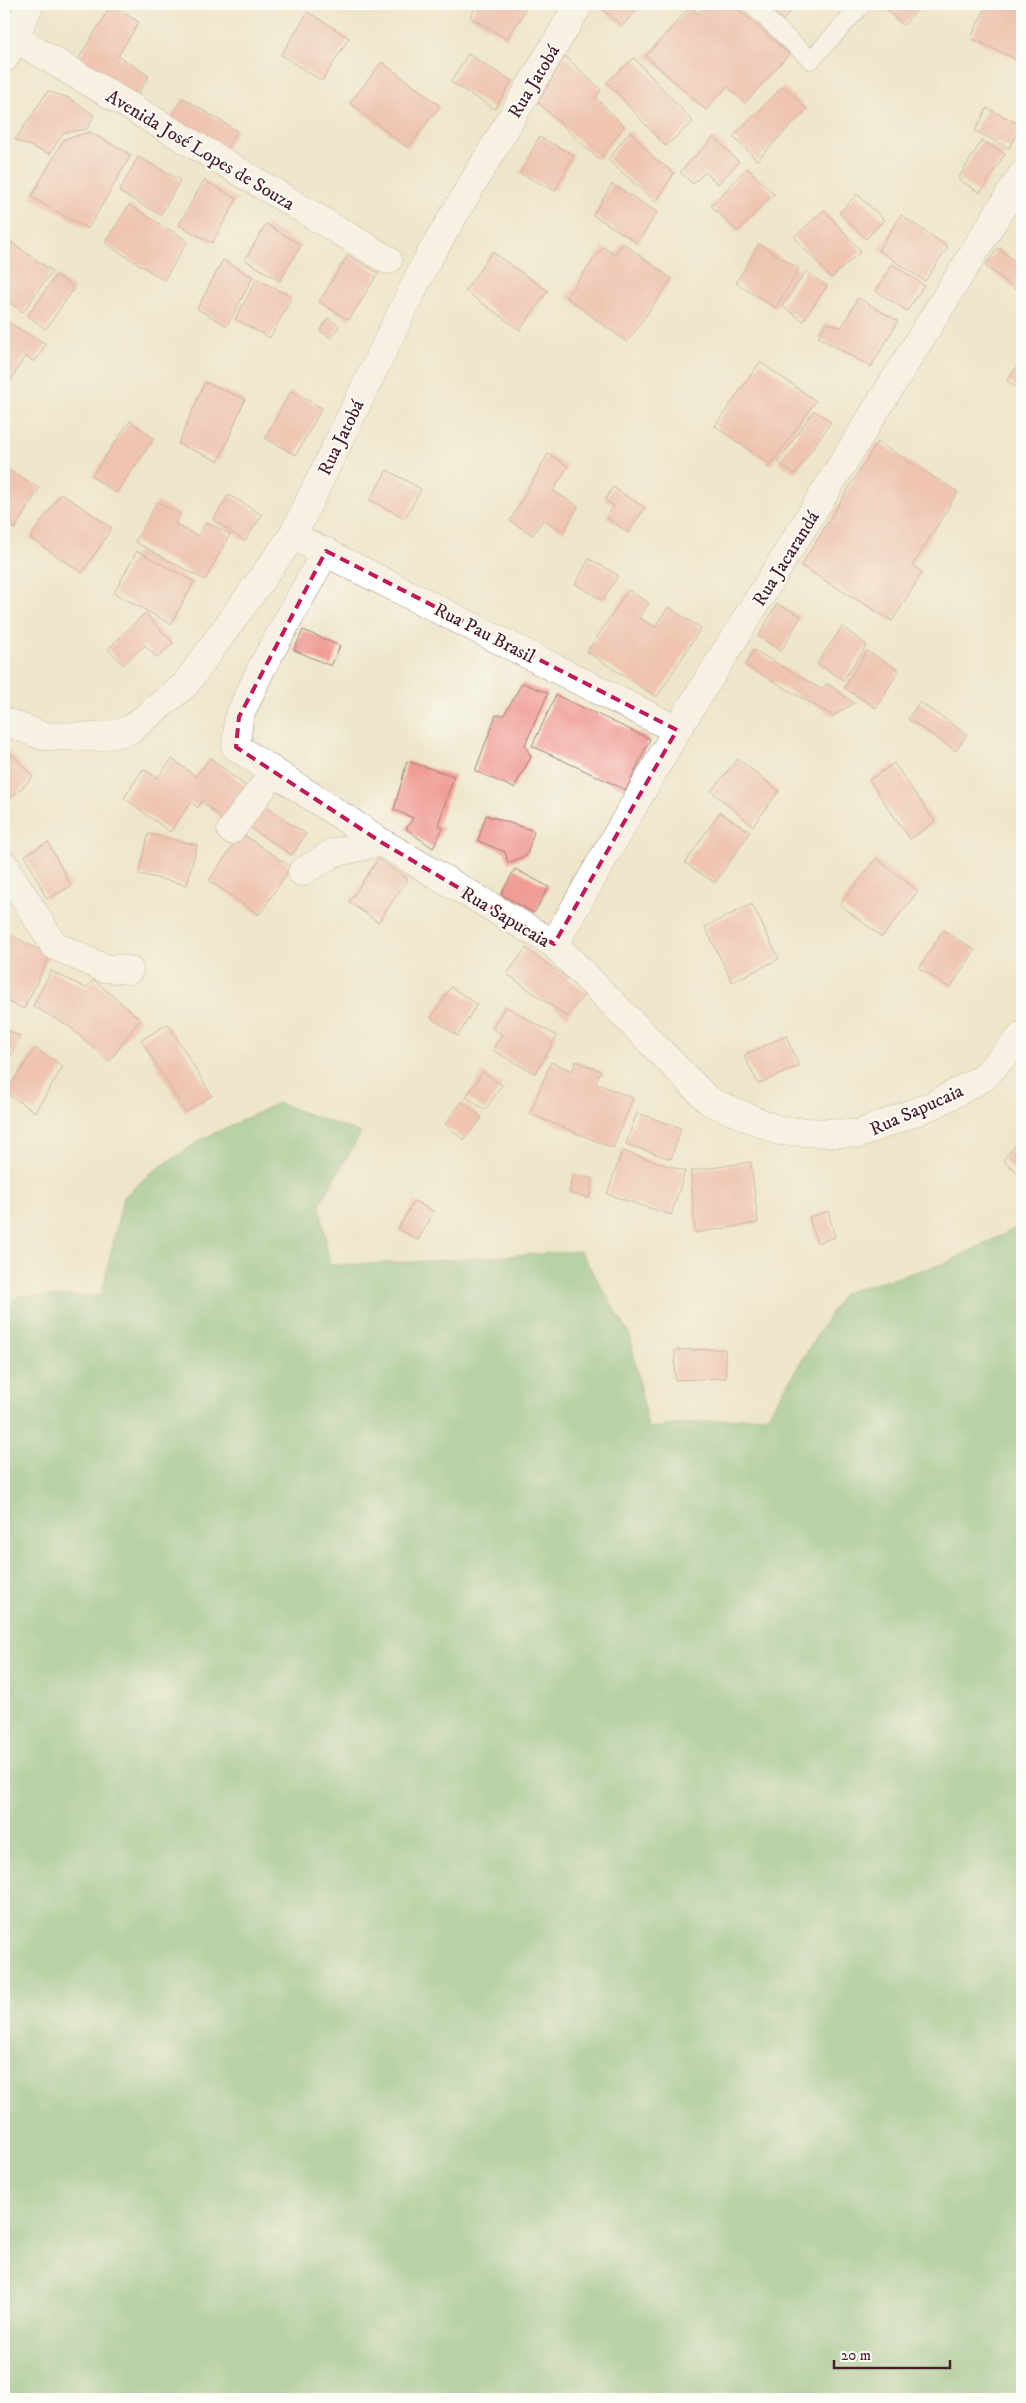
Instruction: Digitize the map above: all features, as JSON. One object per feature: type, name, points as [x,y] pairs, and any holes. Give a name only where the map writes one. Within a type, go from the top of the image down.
[{"type":"street","name":"Rua Jatobá","points":[[4,721],[43,736],[100,737],[130,730],[185,686],[292,537],[426,262],[579,4]]},
{"type":"street","name":"Avenida José Lopes de Souza","points":[[14,27],[388,260]]},
{"type":"street","name":"Rua Jacarandá","points":[[554,944],[678,730],[1022,175]]},
{"type":"street","name":"Rua Pau Brasil","points":[[292,537],[326,551],[678,730]]},
{"type":"street","name":"Rua Sapucaia","points":[[326,551],[262,667],[239,718],[236,747],[381,842],[554,944],[708,1101],[780,1131],[859,1134],[935,1104],[983,1078],[1022,1036]]},
{"type":"street","points":[[231,830],[274,772]]},
{"type":"street","points":[[302,872],[333,853],[381,842]]},
{"type":"street","points":[[4,865],[54,945],[103,968],[129,970]]},
{"type":"lane","points":[[751,4],[811,60],[860,7]]},
{"type":"highlighted area","points":[[326,551],[677,730],[554,944],[381,842],[236,747],[239,717]]},
{"type":"green space","points":[[278,1103],[361,1133],[320,1204],[330,1265],[413,1262],[580,1251],[630,1335],[648,1428],[768,1415],[843,1293],[946,1263],[1022,1225],[1022,2399],[4,2399],[4,1309],[19,1296],[101,1296],[123,1198],[149,1174],[204,1138]]},
{"type":"building","points":[[477,4],[529,4],[507,39],[470,17]]},
{"type":"building","points":[[596,4],[642,4],[622,26]]},
{"type":"building","points":[[707,4],[732,4],[789,54],[745,103],[727,86],[706,110],[646,56],[690,7],[698,14]]},
{"type":"building","points":[[764,4],[797,4],[783,20]]},
{"type":"building","points":[[881,4],[923,4],[903,25]]},
{"type":"building","points":[[987,4],[1007,4],[1022,11],[1022,62],[971,38]]},
{"type":"building","points":[[111,5],[139,22],[118,56],[149,76],[135,99],[76,63]]},
{"type":"building","points":[[308,12],[349,38],[322,81],[281,55]]},
{"type":"building","points":[[468,54],[512,81],[495,109],[451,82]]},
{"type":"building","points":[[565,56],[601,90],[596,98],[624,126],[599,160],[538,102]]},
{"type":"building","points":[[634,58],[693,122],[665,146],[607,82]]},
{"type":"building","points":[[382,62],[440,106],[408,148],[350,103]]},
{"type":"building","points":[[783,86],[807,109],[757,160],[733,137]]},
{"type":"building","points":[[48,91],[69,98],[94,115],[87,129],[63,133],[50,154],[15,140]]},
{"type":"building","points":[[183,98],[237,131],[220,159],[166,125]]},
{"type":"building","points":[[987,108],[1021,125],[1009,148],[975,131]]},
{"type":"building","points":[[630,131],[653,157],[674,173],[656,202],[608,160]]},
{"type":"building","points":[[90,132],[131,155],[88,229],[31,197],[64,139]]},
{"type":"building","points":[[539,137],[574,155],[555,191],[520,173]]},
{"type":"building","points":[[714,137],[739,162],[718,184],[705,172],[693,184],[680,172]]},
{"type":"building","points":[[982,140],[1005,154],[980,193],[958,179]]},
{"type":"building","points":[[138,157],[180,180],[161,215],[119,192]]},
{"type":"building","points":[[747,168],[774,194],[738,232],[711,206]]},
{"type":"building","points":[[204,180],[237,199],[212,243],[179,225]]},
{"type":"building","points":[[612,184],[657,212],[638,243],[593,215]]},
{"type":"building","points":[[857,194],[884,220],[866,239],[839,213]]},
{"type":"building","points":[[129,205],[188,241],[164,280],[105,243]]},
{"type":"building","points":[[824,210],[861,251],[831,278],[794,237]]},
{"type":"building","points":[[901,215],[948,247],[925,281],[878,250]]},
{"type":"building","points":[[266,224],[301,245],[280,281],[245,260]]},
{"type":"building","points":[[4,237],[52,271],[23,312],[4,299]]},
{"type":"building","points":[[623,243],[672,279],[627,342],[566,297],[603,247],[614,255]]},
{"type":"building","points":[[759,244],[799,269],[776,308],[736,283]]},
{"type":"building","points":[[998,248],[1022,267],[1022,279],[1015,289],[985,266]]},
{"type":"building","points":[[492,252],[548,291],[520,330],[465,291]]},
{"type":"building","points":[[348,255],[378,273],[349,320],[319,302]]},
{"type":"building","points":[[223,260],[253,277],[227,326],[197,309]]},
{"type":"building","points":[[892,264],[924,285],[907,311],[876,291]]},
{"type":"building","points":[[806,271],[827,286],[803,321],[782,306]]},
{"type":"building","points":[[56,275],[74,288],[46,329],[28,316]]},
{"type":"building","points":[[257,279],[292,297],[270,338],[235,319]]},
{"type":"building","points":[[858,298],[898,321],[871,367],[818,337],[826,323],[842,327]]},
{"type":"building","points":[[328,318],[339,326],[332,338],[320,331]]},
{"type":"building","points":[[4,320],[46,344],[35,362],[25,356],[4,392]]},
{"type":"building","points":[[760,362],[816,401],[771,465],[715,426]]},
{"type":"building","points":[[1017,367],[1022,370],[1022,392],[1007,381]]},
{"type":"building","points":[[205,382],[245,399],[219,461],[178,444]]},
{"type":"building","points":[[291,391],[322,408],[296,455],[265,438]]},
{"type":"building","points":[[814,410],[831,422],[795,474],[778,462]]},
{"type":"building","points":[[130,421],[154,438],[116,493],[92,476]]},
{"type":"building","points":[[877,442],[958,492],[913,565],[922,573],[892,621],[801,566]]},
{"type":"building","points":[[548,454],[568,466],[553,491],[578,506],[564,532],[543,520],[533,535],[510,521]]},
{"type":"building","points":[[6,468],[39,488],[15,529],[4,523],[4,471]]},
{"type":"building","points":[[387,470],[421,489],[405,518],[370,500]]},
{"type":"building","points":[[613,487],[645,508],[628,533],[606,517],[614,506],[605,500]]},
{"type":"building","points":[[61,493],[112,528],[82,573],[30,538]]},
{"type":"building","points":[[229,495],[262,515],[245,541],[213,520]]},
{"type":"building","points":[[157,502],[180,514],[175,524],[198,536],[206,522],[230,534],[205,580],[135,542]]},
{"type":"building","points":[[137,551],[194,582],[171,624],[114,593]]},
{"type":"building","points":[[589,559],[618,575],[603,601],[575,584]]},
{"type":"building","points":[[628,590],[649,603],[639,618],[655,627],[668,607],[701,628],[657,697],[587,652]]},
{"type":"building","points":[[777,604],[801,616],[781,651],[758,637]]},
{"type":"building","points":[[145,613],[173,643],[157,658],[145,645],[123,665],[108,649]]},
{"type":"building","points":[[842,627],[867,645],[843,680],[817,663]]},
{"type":"building","points":[[303,630],[340,646],[331,666],[294,650]]},
{"type":"building","points":[[754,650],[821,689],[827,683],[854,703],[833,716],[745,665]]},
{"type":"building","points":[[867,651],[899,670],[876,708],[844,688]]},
{"type":"building","points":[[522,683],[548,693],[525,745],[531,757],[514,788],[475,771],[496,715],[504,715]]},
{"type":"building","points":[[556,695],[650,739],[626,790],[532,746]]},
{"type":"building","points":[[919,702],[967,734],[956,751],[908,719]]},
{"type":"building","points":[[4,746],[33,777],[4,805]]},
{"type":"building","points":[[210,758],[248,788],[223,820],[202,801],[198,808],[191,802],[170,832],[124,798],[143,769],[157,778],[172,759],[195,776]]},
{"type":"building","points":[[738,759],[779,791],[753,826],[711,791]]},
{"type":"building","points":[[407,761],[454,776],[438,825],[443,828],[433,848],[406,829],[413,818],[394,810]]},
{"type":"building","points":[[894,763],[935,822],[910,839],[869,780]]},
{"type":"building","points":[[260,804],[306,834],[292,855],[246,825]]},
{"type":"building","points":[[720,812],[750,832],[715,883],[685,863]]},
{"type":"building","points":[[486,815],[534,831],[527,855],[508,863],[505,852],[478,841]]},
{"type":"building","points":[[241,833],[291,867],[259,915],[209,881]]},
{"type":"building","points":[[148,834],[197,845],[187,885],[139,874]]},
{"type":"building","points":[[48,842],[71,886],[47,899],[25,855]]},
{"type":"building","points":[[876,858],[918,891],[882,937],[840,905]]},
{"type":"building","points":[[378,859],[408,879],[378,922],[349,902]]},
{"type":"building","points":[[515,869],[549,887],[534,913],[501,894]]},
{"type":"building","points":[[752,904],[779,959],[732,982],[705,927]]},
{"type":"building","points":[[943,930],[975,950],[950,988],[919,968]]},
{"type":"building","points":[[6,933],[50,955],[24,1009],[4,1000],[4,937]]},
{"type":"building","points":[[526,948],[586,992],[567,1017],[507,974]]},
{"type":"building","points":[[51,971],[86,988],[94,980],[140,1019],[109,1062],[70,1027],[33,1006]]},
{"type":"building","points":[[451,987],[477,1004],[458,1036],[431,1018]]},
{"type":"building","points":[[505,1006],[557,1036],[535,1074],[493,1050],[502,1034],[492,1029]]},
{"type":"building","points":[[168,1024],[212,1096],[185,1112],[141,1040]]},
{"type":"building","points":[[4,1029],[20,1036],[4,1070]]},
{"type":"building","points":[[786,1036],[799,1066],[758,1084],[744,1055]]},
{"type":"building","points":[[35,1048],[63,1067],[35,1112],[6,1093]]},
{"type":"building","points":[[576,1061],[601,1071],[595,1083],[633,1098],[613,1148],[530,1114],[551,1062],[572,1071]]},
{"type":"building","points":[[483,1072],[502,1085],[485,1110],[466,1097]]},
{"type":"building","points":[[462,1102],[482,1118],[464,1140],[445,1124]]},
{"type":"building","points":[[637,1113],[681,1128],[671,1159],[626,1144]]},
{"type":"building","points":[[1022,1137],[1022,1176],[1003,1160]]},
{"type":"building","points":[[622,1151],[685,1171],[671,1215],[607,1194]]},
{"type":"building","points":[[751,1162],[758,1223],[695,1233],[691,1171]]},
{"type":"building","points":[[573,1174],[593,1179],[589,1198],[569,1193]]},
{"type":"building","points":[[414,1201],[434,1212],[418,1240],[398,1229]]},
{"type":"building","points":[[828,1211],[835,1237],[817,1243],[809,1217]]},
{"type":"building","points":[[725,1349],[726,1378],[675,1380],[675,1350]]}]
